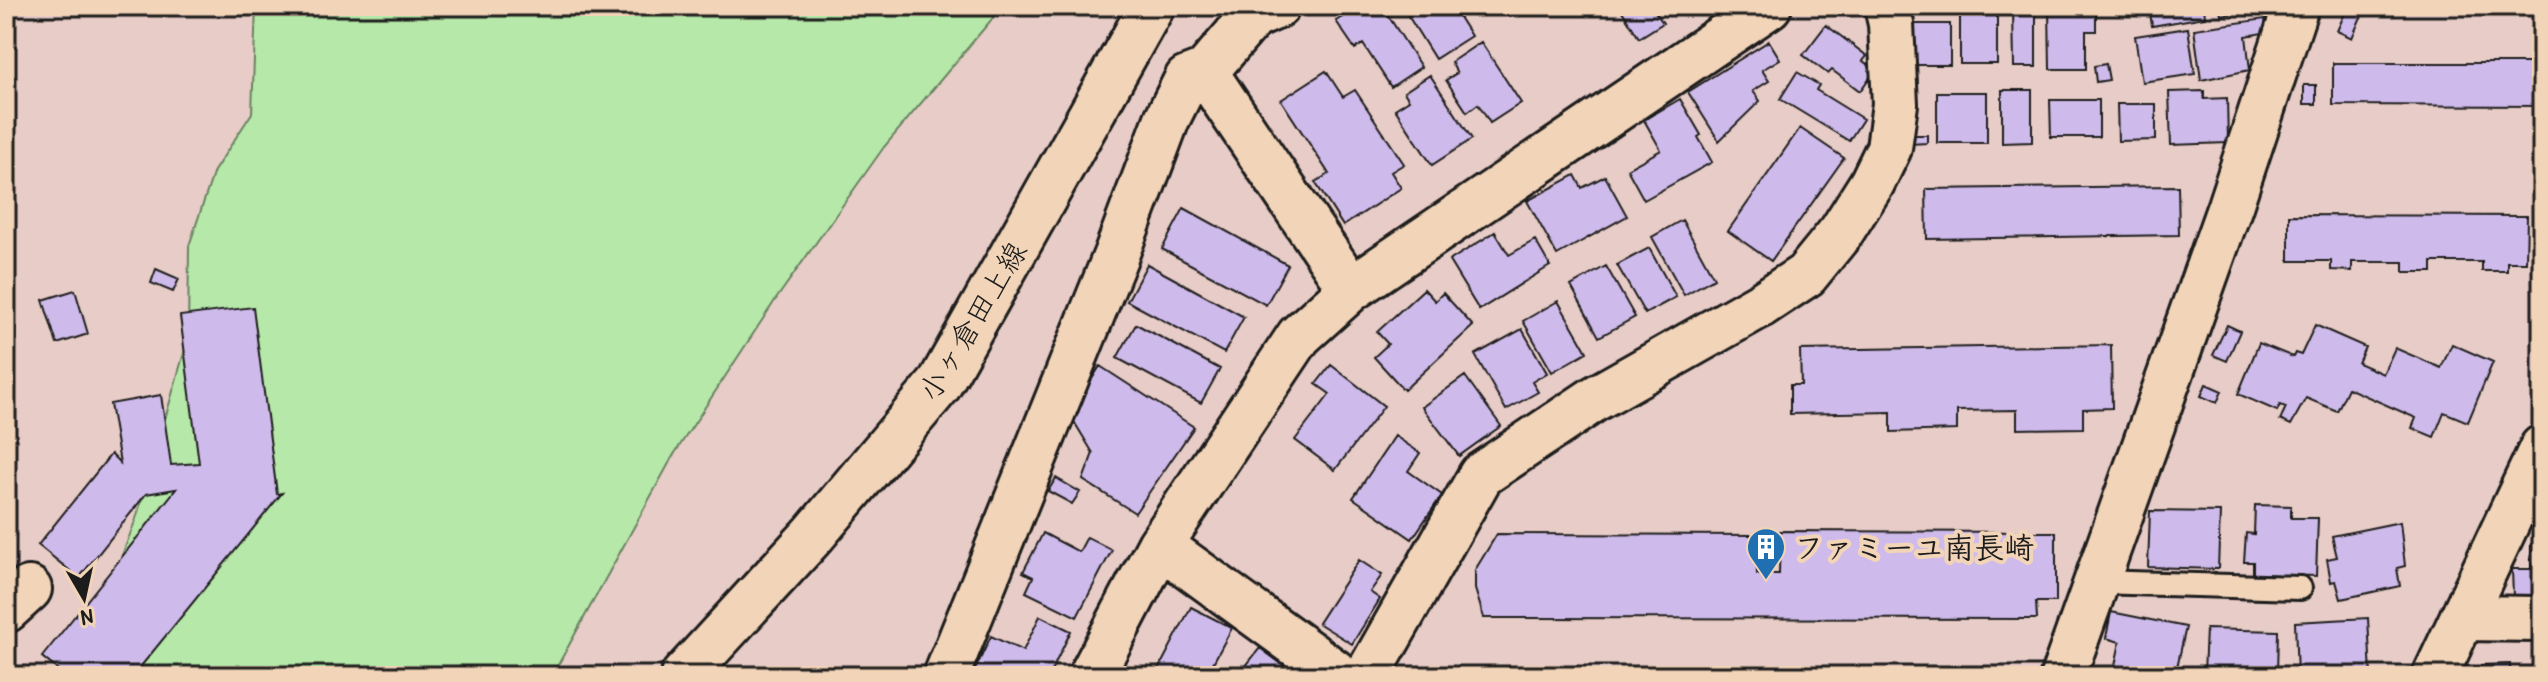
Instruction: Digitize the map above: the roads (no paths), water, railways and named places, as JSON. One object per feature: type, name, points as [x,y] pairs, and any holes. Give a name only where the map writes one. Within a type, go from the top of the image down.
[{"type":"street","name":"小ヶ倉田上線","points":[[683,676],[814,534],[939,385],[1152,6]]},
{"type":"street","points":[[946,676],[1105,283],[1167,119],[1187,79],[1205,72],[1252,17],[1277,6]]},
{"type":"street","points":[[1091,676],[1160,545],[1299,336],[1351,289],[1769,6]]},
{"type":"street","points":[[1367,676],[1481,475],[1596,398],[1762,304],[1806,275],[1841,232],[1872,183],[1889,148],[1895,104],[1891,24],[1887,6]]},
{"type":"street","points":[[2063,676],[2230,206],[2296,6]]},
{"type":"street","points":[[1205,72],[1351,289]]},
{"type":"street","points":[[2435,676],[2542,448]]},
{"type":"street","points":[[1160,545],[1340,676]]},
{"type":"street","points":[[2462,618],[2542,619]]},
{"type":"lane","points":[[2096,582],[2300,588]]},
{"type":"place","name":"ファミーユ南長崎","points":[[1766,581]]}]
